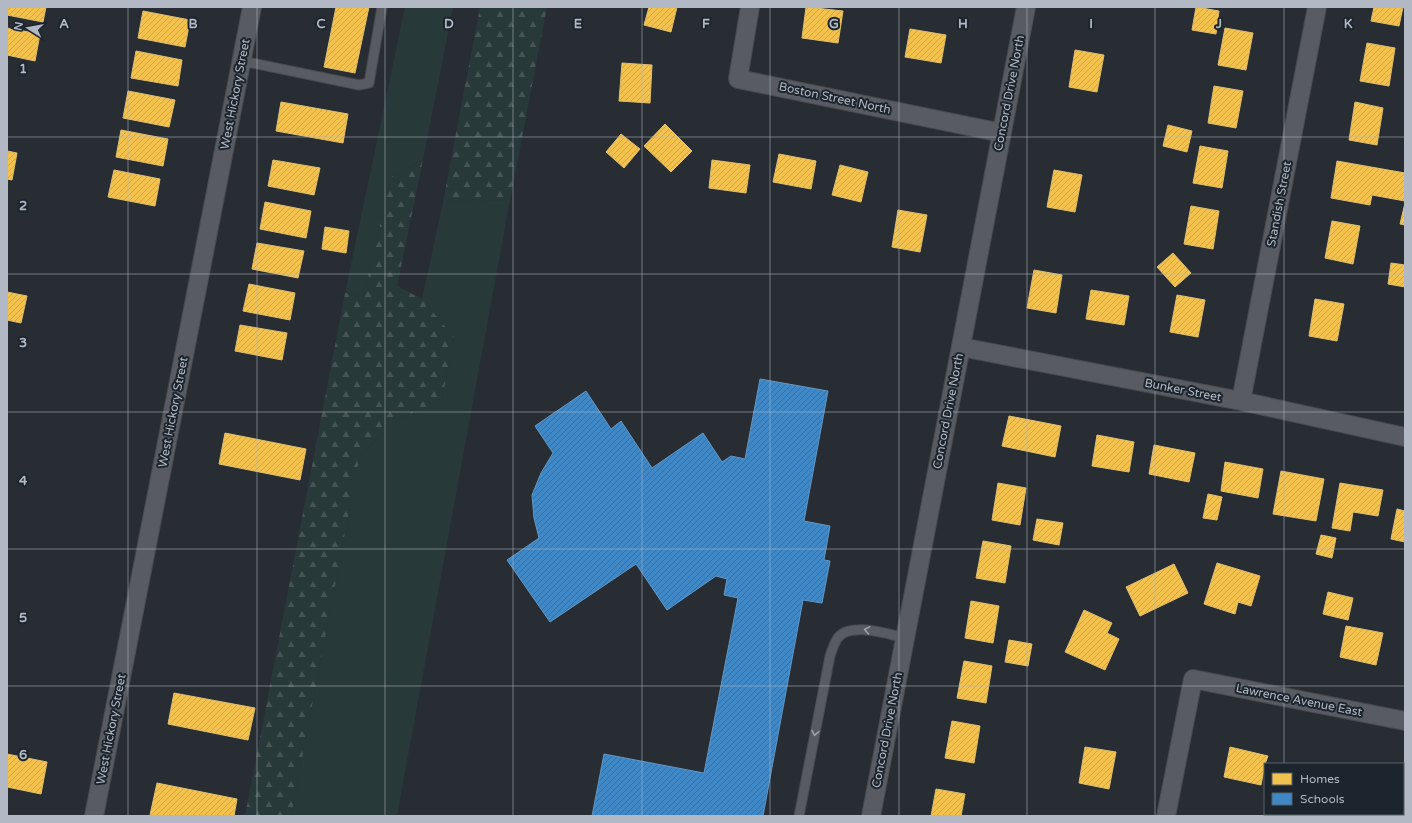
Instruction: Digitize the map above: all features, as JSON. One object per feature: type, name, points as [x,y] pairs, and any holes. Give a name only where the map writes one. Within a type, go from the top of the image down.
[{"type":"street","name":"West Hickory Street","points":[[94,816],[252,7]]},
{"type":"street","name":"Boston Street North","points":[[750,7],[738,78],[1002,133]]},
{"type":"street","name":"Concord Drive North","points":[[871,816],[1026,7]]},
{"type":"street","name":"Standish Street","points":[[1241,401],[1317,7]]},
{"type":"street","name":"Bunker Street","points":[[961,347],[1241,401],[1405,437]]},
{"type":"street","name":"Lawrence Avenue East","points":[[1166,816],[1193,679],[1405,721]]},
{"type":"lane","points":[[242,61],[359,85],[369,83],[382,7]]},
{"type":"lane","points":[[799,816],[830,656],[837,637],[847,630],[860,629],[905,638]]},
{"type":"green space","points":[[405,7],[453,7],[423,160],[391,177],[364,295],[345,293]]},
{"type":"green space","points":[[480,7],[547,7],[510,200],[443,202]]},
{"type":"green space","points":[[423,160],[397,286],[422,299],[454,337],[442,400],[399,419],[360,455],[291,816],[245,816],[345,293],[364,295],[391,177]]},
{"type":"green space","points":[[510,200],[397,816],[291,816],[360,455],[399,419],[442,400],[454,337],[422,299],[443,202]]},
{"type":"building: Homes","points":[[7,7],[46,7],[43,22],[7,15]]},
{"type":"building: Homes","points":[[336,7],[369,7],[355,73],[324,67]]},
{"type":"building: Homes","points":[[649,7],[677,7],[671,32],[644,25]]},
{"type":"building: Homes","points":[[806,7],[843,11],[838,43],[802,38]]},
{"type":"building: Homes","points":[[1196,7],[1219,11],[1216,34],[1192,30]]},
{"type":"building: Homes","points":[[1374,7],[1403,7],[1399,26],[1371,21]]},
{"type":"building: Homes","points":[[143,11],[190,20],[185,47],[138,38]]},
{"type":"building: Homes","points":[[7,28],[40,34],[35,61],[7,55]]},
{"type":"building: Homes","points":[[1225,28],[1253,33],[1246,70],[1218,65]]},
{"type":"building: Homes","points":[[910,29],[946,35],[941,63],[905,57]]},
{"type":"building: Homes","points":[[1367,43],[1395,48],[1389,86],[1360,81]]},
{"type":"building: Homes","points":[[1075,50],[1104,55],[1097,92],[1069,87]]},
{"type":"building: Homes","points":[[136,51],[182,60],[178,86],[131,78]]},
{"type":"building: Homes","points":[[622,63],[652,65],[650,103],[619,101]]},
{"type":"building: Homes","points":[[1214,86],[1243,91],[1236,128],[1208,123]]},
{"type":"building: Homes","points":[[128,91],[175,100],[169,127],[123,118]]},
{"type":"building: Homes","points":[[281,102],[348,114],[343,143],[276,131]]},
{"type":"building: Homes","points":[[1355,102],[1383,108],[1377,145],[1349,140]]},
{"type":"building: Homes","points":[[665,124],[692,151],[671,172],[644,146]]},
{"type":"building: Homes","points":[[1168,125],[1192,131],[1187,152],[1163,146]]},
{"type":"building: Homes","points":[[121,130],[168,139],[163,166],[116,157]]},
{"type":"building: Homes","points":[[621,134],[640,149],[624,168],[606,152]]},
{"type":"building: Homes","points":[[1200,146],[1228,151],[1222,188],[1193,183]]},
{"type":"building: Homes","points":[[7,151],[17,153],[12,180],[7,179]]},
{"type":"building: Homes","points":[[779,154],[816,161],[811,189],[773,182]]},
{"type":"building: Homes","points":[[273,160],[320,168],[314,195],[268,186]]},
{"type":"building: Homes","points":[[712,160],[750,165],[746,193],[709,188]]},
{"type":"building: Homes","points":[[1337,161],[1405,173],[1405,201],[1372,195],[1370,205],[1331,198]]},
{"type":"building: Homes","points":[[840,165],[868,172],[861,202],[832,195]]},
{"type":"building: Homes","points":[[114,170],[160,179],[155,206],[108,197]]},
{"type":"building: Homes","points":[[1054,170],[1082,175],[1075,212],[1047,207]]},
{"type":"building: Homes","points":[[265,202],[311,211],[306,238],[260,229]]},
{"type":"building: Homes","points":[[1405,203],[1405,225],[1400,224]]},
{"type":"building: Homes","points":[[1191,206],[1219,211],[1213,249],[1184,244]]},
{"type":"building: Homes","points":[[898,210],[927,215],[920,252],[892,247]]},
{"type":"building: Homes","points":[[1332,221],[1360,226],[1353,264],[1325,258]]},
{"type":"building: Homes","points":[[325,227],[349,231],[346,253],[322,249]]},
{"type":"building: Homes","points":[[257,243],[304,251],[298,278],[252,269]]},
{"type":"building: Homes","points":[[1173,253],[1191,273],[1175,287],[1157,267]]},
{"type":"building: Homes","points":[[1391,263],[1405,265],[1405,287],[1388,284]]},
{"type":"building: Homes","points":[[1034,270],[1062,275],[1056,313],[1027,308]]},
{"type":"building: Homes","points":[[249,284],[295,293],[290,320],[243,311]]},
{"type":"building: Homes","points":[[1091,290],[1129,296],[1124,325],[1086,319]]},
{"type":"building: Homes","points":[[7,292],[27,296],[21,323],[7,320]]},
{"type":"building: Homes","points":[[1177,295],[1205,300],[1198,337],[1170,332]]},
{"type":"building: Homes","points":[[1315,299],[1344,304],[1337,341],[1309,336]]},
{"type":"building: Homes","points":[[240,325],[287,333],[282,360],[235,351]]},
{"type":"building: Homes","points":[[1009,416],[1061,426],[1055,457],[1002,446]]},
{"type":"building: Homes","points":[[225,433],[306,449],[300,480],[219,464]]},
{"type":"building: Homes","points":[[1097,435],[1134,442],[1129,472],[1092,466]]},
{"type":"building: Homes","points":[[1154,445],[1195,453],[1189,482],[1149,474]]},
{"type":"building: Homes","points":[[1225,462],[1263,469],[1258,498],[1221,491]]},
{"type":"building: Homes","points":[[1281,471],[1324,479],[1316,521],[1273,514]]},
{"type":"building: Homes","points":[[998,483],[1026,488],[1020,525],[992,520]]},
{"type":"building: Homes","points":[[1340,483],[1383,490],[1378,516],[1353,512],[1350,531],[1332,528]]},
{"type":"building: Homes","points":[[1208,494],[1222,497],[1217,520],[1203,518]]},
{"type":"building: Homes","points":[[1397,509],[1405,511],[1405,542],[1391,539]]},
{"type":"building: Homes","points":[[1037,519],[1063,523],[1059,545],[1033,540]]},
{"type":"building: Homes","points":[[1321,535],[1336,538],[1332,558],[1316,554]]},
{"type":"building: Homes","points":[[983,541],[1011,546],[1005,583],[976,578]]},
{"type":"building: Homes","points":[[1217,563],[1260,576],[1251,606],[1238,602],[1235,614],[1204,604]]},
{"type":"building: Homes","points":[[1174,564],[1188,593],[1140,616],[1126,587]]},
{"type":"building: Homes","points":[[1328,592],[1353,598],[1348,620],[1323,614]]},
{"type":"building: Homes","points":[[971,601],[999,606],[993,643],[965,638]]},
{"type":"building: Homes","points":[[1084,610],[1112,623],[1107,633],[1119,639],[1105,670],[1065,652]]},
{"type":"building: Homes","points":[[1346,626],[1383,633],[1376,665],[1340,657]]},
{"type":"building: Homes","points":[[1009,640],[1032,644],[1028,666],[1005,662]]},
{"type":"building: Homes","points":[[964,661],[992,666],[986,703],[957,698]]},
{"type":"building: Homes","points":[[174,693],[255,708],[248,740],[168,724]]},
{"type":"building: Homes","points":[[952,721],[980,726],[974,763],[945,758]]},
{"type":"building: Homes","points":[[1085,747],[1116,752],[1109,789],[1079,783]]},
{"type":"building: Homes","points":[[1230,747],[1268,756],[1264,763],[1261,785],[1224,777]]},
{"type":"building: Homes","points":[[7,754],[47,762],[41,794],[7,787]]},
{"type":"building: Homes","points":[[157,783],[237,799],[234,816],[150,815]]},
{"type":"building: Homes","points":[[936,789],[965,794],[961,816],[931,816]]},
{"type":"building: Schools","points":[[760,379],[828,391],[804,521],[830,526],[824,560],[830,561],[822,603],[803,600],[763,816],[592,816],[604,754],[704,773],[738,598],[724,595],[727,579],[716,576],[667,610],[636,564],[550,622],[507,560],[539,538],[534,518],[532,495],[541,473],[553,453],[535,426],[586,391],[611,429],[621,421],[652,468],[703,433],[722,462],[731,456],[745,459]]}]
